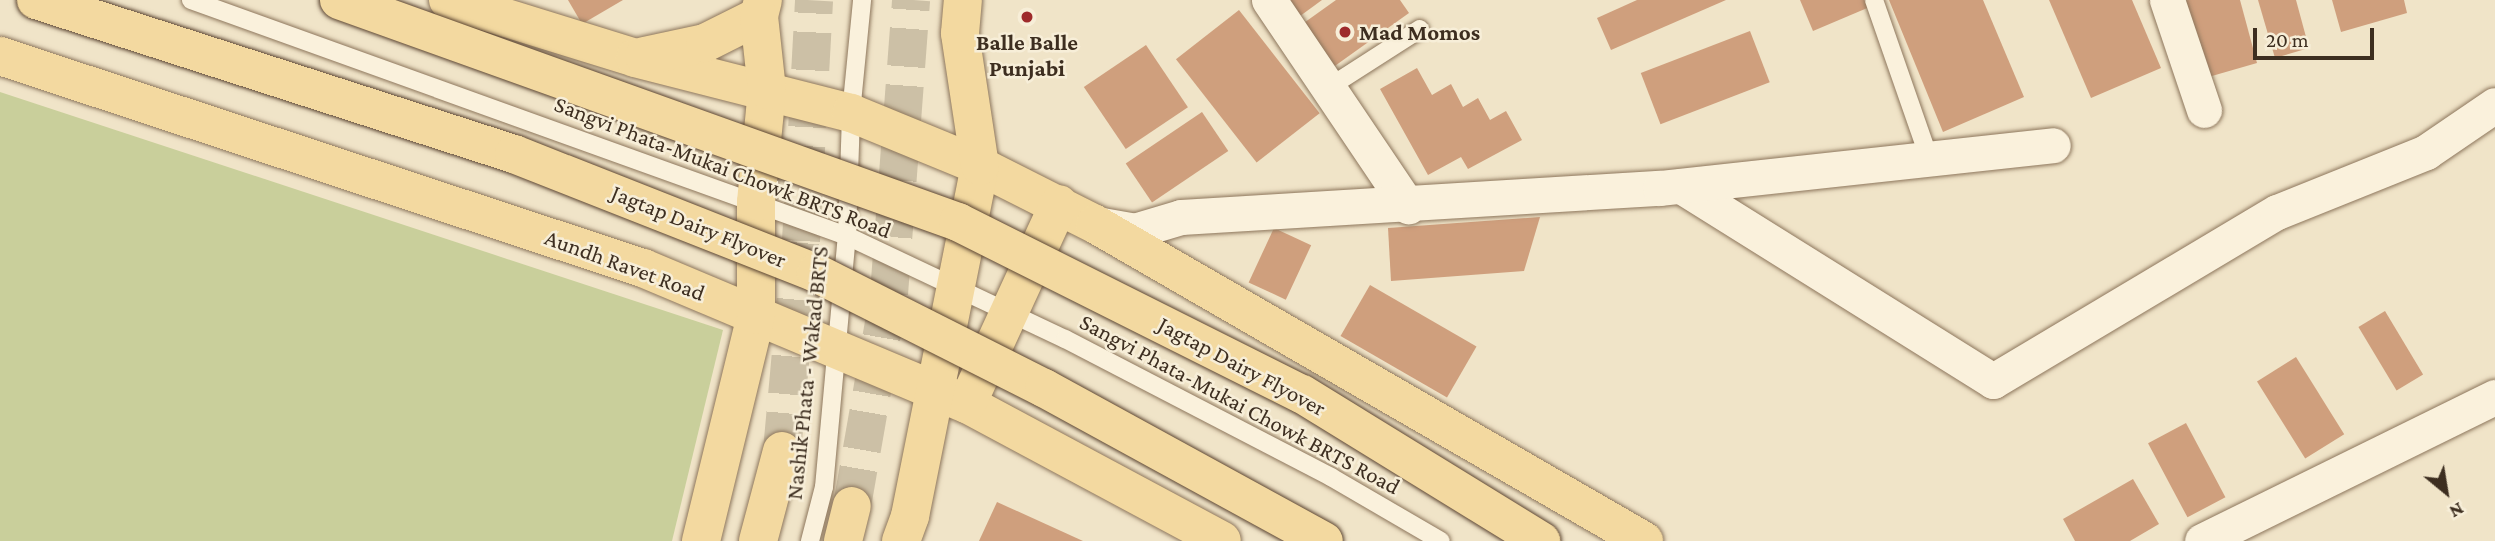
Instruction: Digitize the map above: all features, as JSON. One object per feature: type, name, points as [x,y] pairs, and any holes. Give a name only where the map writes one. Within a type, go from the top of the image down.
[{"type":"main road","name":"Jagtap Dairy Flyover","points":[[36,0],[514,154],[816,273],[911,317],[1324,541]]},
{"type":"main road","name":"Jagtap Dairy Flyover","points":[[339,0],[958,222],[1302,394],[1541,541]]},
{"type":"main road","points":[[448,0],[635,58],[851,113],[980,166],[1095,224],[1644,541]]},
{"type":"main road","points":[[950,397],[953,287],[980,166],[960,33],[963,0]]},
{"type":"main road","points":[[635,58],[705,43],[761,8],[767,90],[756,202],[756,315],[701,541]]},
{"type":"main road","name":"Aundh Ravet Road","points":[[0,56],[643,268],[950,397],[1222,541]]},
{"type":"main road","points":[[905,529],[950,397],[1009,312],[1059,204]]},
{"type":"main road","points":[[758,541],[782,451]]},
{"type":"street","points":[[1269,0],[1408,206]]},
{"type":"street","points":[[2166,0],[2204,110]]},
{"type":"street","points":[[1681,186],[1993,381],[2277,212],[2427,152],[2495,105]]},
{"type":"street","points":[[1095,224],[1134,231],[1181,217],[1408,206],[1681,186],[2053,145]]},
{"type":"street","points":[[2202,541],[2495,397]]},
{"type":"lane","name":"Sangvi Phata-Mukai Chowk BRTS Road","points":[[191,0],[847,236],[1009,312],[1331,477],[1441,541]]},
{"type":"lane","name":"Nashik Phata - Wakad BRTS","points":[[810,541],[824,487],[834,346],[847,236],[851,113],[862,0]]},
{"type":"lane","points":[[1874,0],[1929,159]]},
{"type":"lane","points":[[1328,88],[1420,29]]},
{"type":"green space","points":[[0,92],[723,330],[672,541],[0,541]]},
{"type":"building","points":[[568,0],[623,0],[582,24]]},
{"type":"building","points":[[1282,0],[1322,0],[1296,19]]},
{"type":"building","points":[[1336,0],[1400,0],[1409,13],[1332,68],[1301,25]]},
{"type":"building","points":[[1637,0],[1726,0],[1611,50],[1597,18]]},
{"type":"building","points":[[1800,0],[1869,0],[1872,6],[1813,31]]},
{"type":"building","points":[[1889,0],[1983,0],[2024,97],[1943,132]]},
{"type":"building","points":[[2049,0],[2132,0],[2161,68],[2091,98]]},
{"type":"building","points":[[2188,0],[2240,0],[2257,63],[2198,80],[2177,3]]},
{"type":"building","points":[[2258,0],[2296,0],[2309,48],[2275,58]]},
{"type":"building","points":[[2332,0],[2404,0],[2407,13],[2341,32]]},
{"type":"building","points":[[1239,10],[1320,113],[1257,162],[1176,59]]},
{"type":"building","points":[[1750,31],[1770,82],[1660,124],[1641,73]]},
{"type":"building","points":[[1146,45],[1188,107],[1126,149],[1084,87]]},
{"type":"building","points":[[1417,68],[1432,95],[1451,84],[1463,107],[1478,98],[1490,120],[1506,111],[1522,140],[1468,169],[1461,157],[1428,175],[1380,89]]},
{"type":"building","points":[[1202,112],[1228,151],[1152,202],[1126,163]]},
{"type":"building","points":[[1540,217],[1524,271],[1391,281],[1388,228]]},
{"type":"building","points":[[1274,228],[1311,245],[1286,300],[1249,282]]},
{"type":"building","points":[[1370,285],[1477,346],[1447,398],[1340,336]]},
{"type":"building","points":[[2385,311],[2423,374],[2397,390],[2358,327]]},
{"type":"building","points":[[2296,357],[2344,434],[2305,459],[2257,381]]},
{"type":"building","points":[[2186,423],[2225,497],[2187,517],[2148,443]]},
{"type":"building","points":[[2133,479],[2159,524],[2130,541],[2075,541],[2063,519]]},
{"type":"building","points":[[997,502],[1083,541],[979,541]]},
{"type":"tunnel","points":[[782,451],[801,241],[814,0]]},
{"type":"tunnel","points":[[852,506],[889,294],[911,0]]},
{"type":"place","name":"Balle Balle Punjabi","points":[[1027,17]]},
{"type":"place","name":"Mad Momos","points":[[1345,32]]}]
